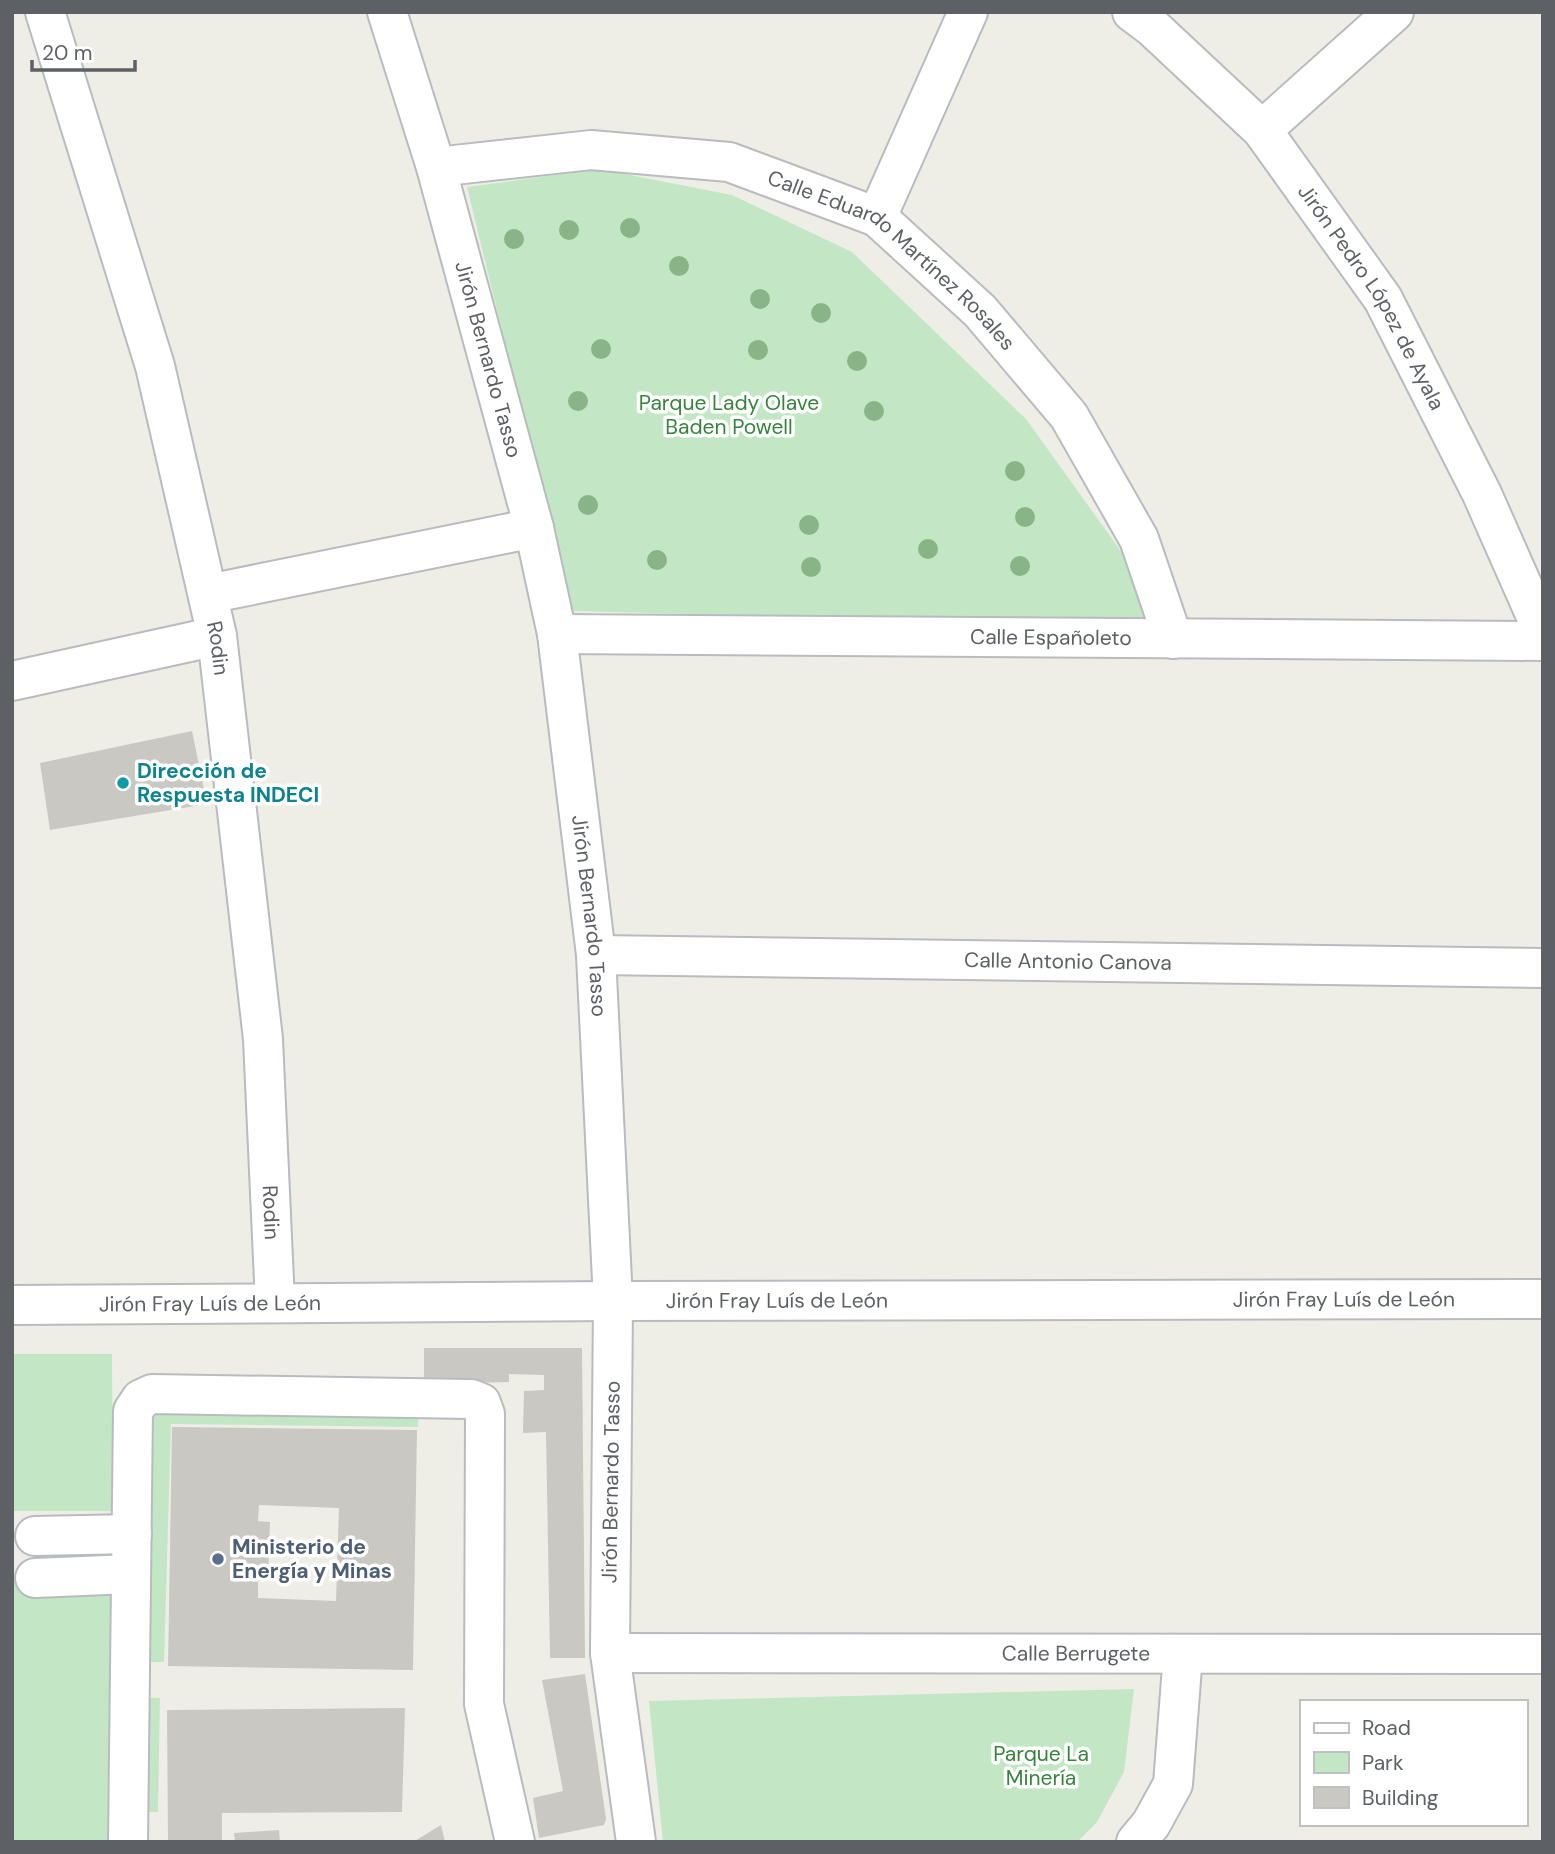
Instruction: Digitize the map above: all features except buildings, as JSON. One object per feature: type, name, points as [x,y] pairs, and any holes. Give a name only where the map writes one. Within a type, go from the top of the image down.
[{"type":"street","name":"Rodin","points":[[45,12],[155,366],[217,636],[263,1039],[275,1303]]},
{"type":"street","name":"Jirón Bernardo Tasso","points":[[387,12],[436,167],[534,528],[557,634],[596,956],[613,1301],[610,1653],[636,1842]]},
{"type":"street","points":[[877,217],[968,12]]},
{"type":"street","name":"Jirón Pedro López de Ayala","points":[[1132,12],[1152,27],[1262,130],[1383,299],[1482,494],[1543,632]]},
{"type":"street","points":[[1262,130],[1394,12]]},
{"type":"street","name":"Calle Eduardo Martínez Rosales","points":[[436,167],[591,150],[729,162],[877,217],[980,310],[1069,416],[1139,539],[1172,639]]},
{"type":"street","points":[[208,594],[534,528]]},
{"type":"street","name":"Calle Españoleto","points":[[557,634],[1543,641]]},
{"type":"street","points":[[12,681],[217,636]]},
{"type":"street","name":"Calle Antonio Canova","points":[[596,956],[1543,968]]},
{"type":"street","name":"Jirón Fray Luís de León","points":[[12,1306],[613,1301],[1543,1299]]},
{"type":"street","points":[[128,1842],[133,1411],[142,1399],[152,1394],[471,1399],[481,1403],[485,1414],[484,1704],[515,1842]]},
{"type":"street","points":[[35,1536],[132,1534]]},
{"type":"street","points":[[35,1578],[131,1574]]},
{"type":"street","name":"Calle Berrugete","points":[[610,1653],[1543,1654]]},
{"type":"street","points":[[1136,1842],[1151,1824],[1174,1784],[1183,1654]]},
{"type":"green space","name":"Parque Lady Olave Baden Powell","points":[[599,169],[732,195],[852,252],[1026,419],[1128,561],[1153,625],[570,611],[467,187]]},
{"type":"green space","points":[[12,1354],[112,1354],[113,1511],[12,1511]]},
{"type":"green space","points":[[143,1394],[419,1397],[418,1427],[171,1424],[164,1662],[137,1662]]},
{"type":"green space","points":[[12,1577],[113,1578],[111,1842],[12,1842]]},
{"type":"green space","name":"Parque La Minería","points":[[1134,1689],[1124,1772],[1097,1822],[1077,1842],[663,1842],[649,1701]]},
{"type":"green space","points":[[137,1697],[160,1698],[158,1812],[135,1812]]},
{"type":"place","name":"Dirección de Respuesta INDECI","points":[[123,783]]},
{"type":"place","name":"Ministerio de Energía y Minas","points":[[218,1559]]}]
